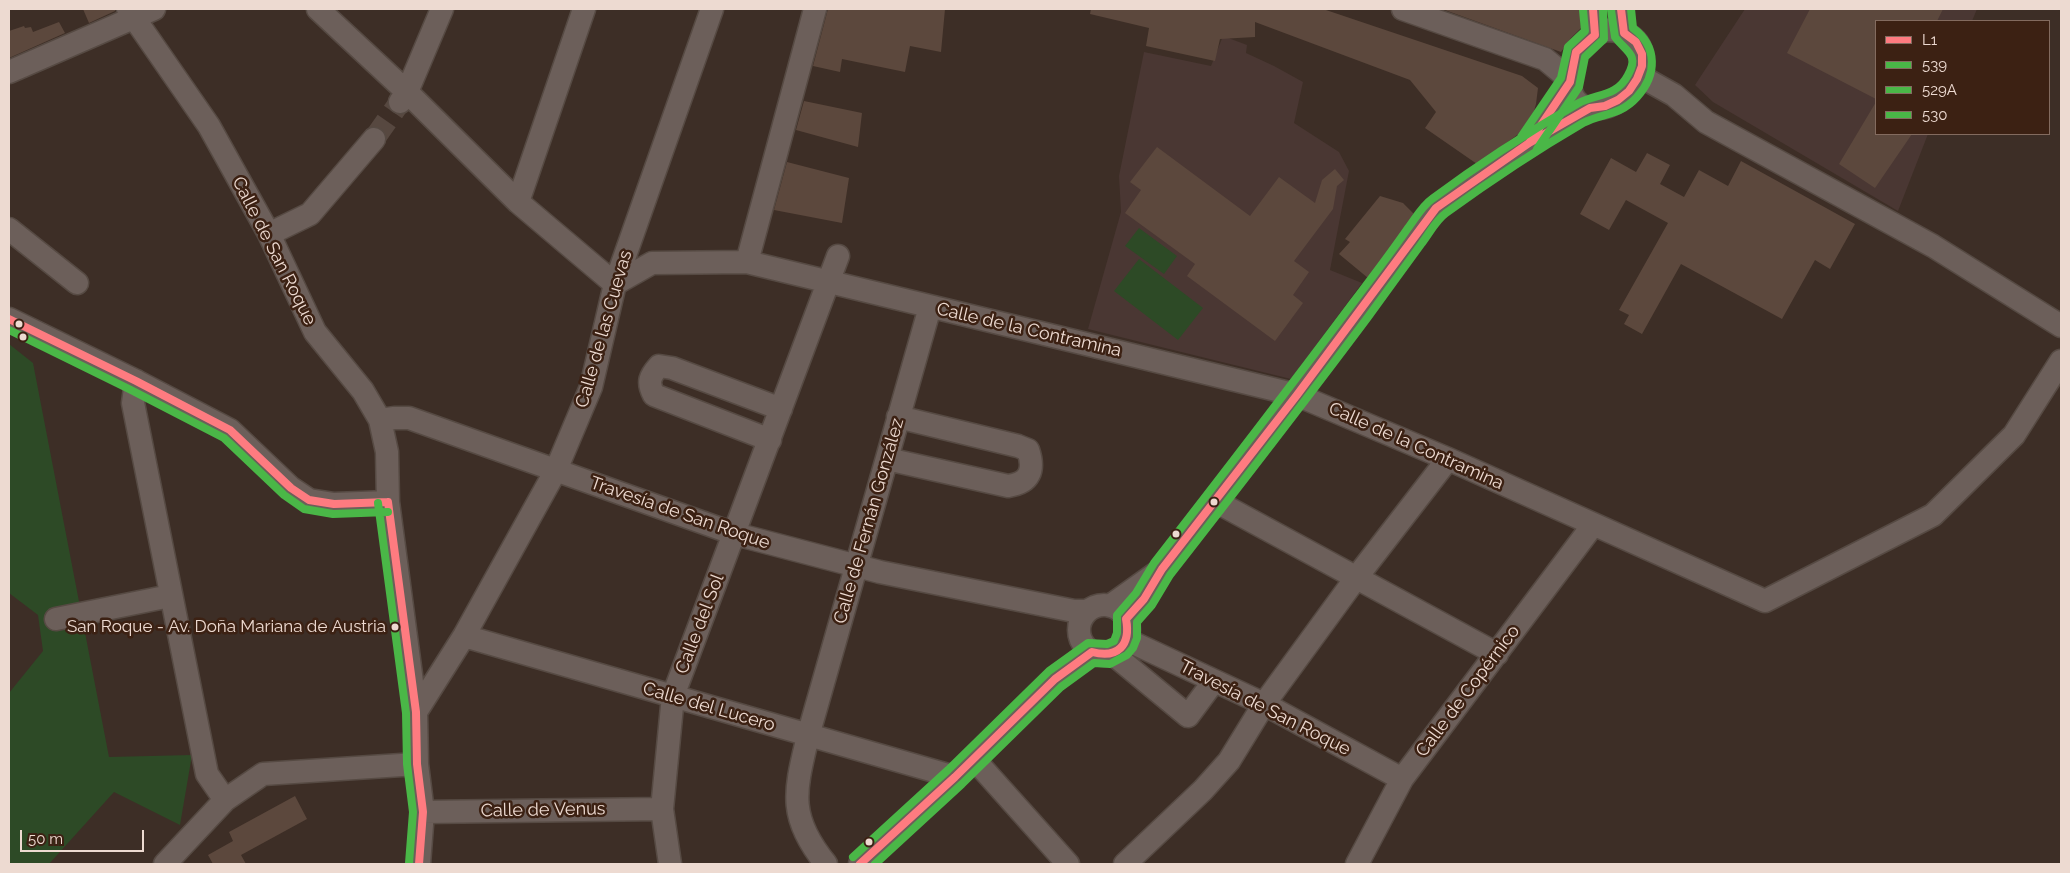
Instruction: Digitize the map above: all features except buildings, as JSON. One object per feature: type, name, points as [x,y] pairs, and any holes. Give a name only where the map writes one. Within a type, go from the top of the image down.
[{"type":"street","points":[[9,72],[130,13],[154,9]]},
{"type":"street","points":[[318,9],[404,97],[518,202],[615,284]]},
{"type":"street","points":[[404,97],[442,9]]},
{"type":"street","points":[[518,202],[584,9]]},
{"type":"street","name":"Calle de las Cuevas","points":[[416,712],[464,636],[556,470],[591,388],[615,284],[712,9]]},
{"type":"street","points":[[747,262],[815,9]]},
{"type":"street","points":[[1403,9],[1545,59],[1569,80],[1574,100],[1580,106],[1590,108],[1601,108],[1621,99],[1640,76],[1642,51],[1634,38],[1624,32],[1605,30],[1595,35],[1576,52],[1569,80],[1529,143]]},
{"type":"street","points":[[1592,9],[1595,35]]},
{"type":"street","points":[[1621,9],[1624,32]]},
{"type":"street","name":"Calle de San Roque","points":[[130,13],[209,126],[269,234],[316,332],[362,391],[380,420],[387,452],[388,502],[416,712],[417,764],[423,812],[418,864]]},
{"type":"street","points":[[1640,76],[1674,95],[1706,122],[1933,246],[2061,326]]},
{"type":"street","points":[[860,864],[955,778],[1162,569],[1297,395],[1436,208],[1529,143],[1590,108]]},
{"type":"street","points":[[269,234],[310,214],[374,140]]},
{"type":"street","points":[[9,228],[77,283]]},
{"type":"street","name":"Calle del Sol","points":[[670,864],[662,809],[673,696],[838,256]]},
{"type":"street","name":"Calle de la Contramina","points":[[615,284],[652,263],[747,262],[1297,395],[1448,459],[1765,601],[1933,515],[2014,435],[2061,361]]},
{"type":"street","name":"Calle de Fernán González","points":[[826,864],[814,849],[799,820],[797,784],[808,736],[930,307]]},
{"type":"street","points":[[9,319],[136,381],[230,430],[291,488],[309,500],[334,504],[388,502]]},
{"type":"street","points":[[770,440],[654,395],[649,385],[651,375],[659,366],[672,368],[781,409]]},
{"type":"street","points":[[136,381],[132,403],[207,774],[225,800]]},
{"type":"street","points":[[887,459],[1008,486],[1020,484],[1027,478],[1030,469],[1031,459],[1028,450],[1018,446],[898,417]]},
{"type":"street","name":"Travesía de San Roque","points":[[380,420],[409,418],[735,534],[856,566],[1074,611],[1102,631],[1264,704],[1402,779]]},
{"type":"street","points":[[1125,864],[1203,790],[1229,761],[1264,704],[1356,578],[1448,459]]},
{"type":"street","points":[[1215,501],[1497,654]]},
{"type":"street","name":"Calle de Copérnico","points":[[1357,864],[1402,779],[1593,525]]},
{"type":"street","points":[[56,619],[170,596]]},
{"type":"street","points":[[1102,631],[1188,716],[1214,681]]},
{"type":"street","name":"Calle del Lucero","points":[[464,636],[955,778]]},
{"type":"street","points":[[974,759],[1068,864]]},
{"type":"street","points":[[165,864],[225,800],[263,774],[417,764]]},
{"type":"street","name":"Calle de Venus","points":[[423,812],[662,809]]},
{"type":"shaded area","points":[[1745,9],[1977,9],[1972,20],[1875,20],[1875,135],[1928,135],[1898,211],[1713,102],[1695,85]]},
{"type":"shaded area","points":[[1223,36],[1247,45],[1246,53],[1303,82],[1294,123],[1339,152],[1349,171],[1330,270],[1362,283],[1291,379],[1088,329],[1121,212],[1119,176],[1144,52],[1211,66]]},
{"type":"green space","points":[[1139,228],[1177,256],[1164,274],[1125,246]]},
{"type":"green space","points":[[1139,259],[1203,308],[1178,340],[1114,291]]},
{"type":"green space","points":[[9,344],[33,363],[109,757],[192,755],[180,825],[114,792],[49,864],[9,864],[9,693],[43,651],[38,615],[9,593]]},
{"type":"tunnel","points":[[374,139],[400,102]]},
{"type":"transit line","name":"L1","points":[[1529,143],[1570,82],[1576,52],[1595,35],[1593,9]]},
{"type":"transit line","name":"539","points":[[1537,149],[1579,87],[1585,57],[1604,39],[1603,9]]},
{"type":"transit line","name":"L1","points":[[860,864],[955,777],[1055,679],[1092,652],[1109,653],[1121,648],[1126,636],[1126,619],[1144,599],[1162,569],[1297,395],[1436,208],[1529,143],[1590,108],[1605,106],[1618,100],[1629,91],[1637,79],[1642,66],[1642,54],[1636,42],[1624,33],[1621,9]]},
{"type":"transit line","name":"539","points":[[875,864],[962,784],[1061,687],[1094,663],[1110,664],[1127,655],[1133,648],[1137,638],[1137,622],[1152,605],[1170,575],[1319,382],[1442,216],[1530,155],[1583,123],[1624,108],[1637,97],[1648,80],[1652,61],[1651,52],[1647,44],[1633,28],[1631,9]]},
{"type":"transit line","name":"529A","points":[[1521,137],[1561,78],[1568,47],[1585,31],[1583,10]]},
{"type":"transit line","name":"529A","points":[[853,857],[948,770],[1049,671],[1088,643],[1107,644],[1114,641],[1117,633],[1117,615],[1136,593],[1154,563],[1303,369],[1425,205],[1467,173],[1540,126],[1577,104],[1618,88],[1628,75],[1632,57],[1615,37],[1611,10]]},
{"type":"transit line","name":"L1","points":[[9,319],[136,381],[230,430],[291,488],[309,500],[334,504],[388,502]]},
{"type":"transit line","name":"530","points":[[9,330],[224,438],[284,495],[304,509],[333,514],[388,512]]},
{"type":"transit line","name":"L1","points":[[388,502],[416,712],[417,764],[423,812],[419,864]]},
{"type":"transit line","name":"530","points":[[378,503],[406,713],[407,764],[413,812],[409,863]]},
{"type":"place","name":"San Roque - Av. Doña Mariana de Austria","points":[[395,627]]}]
